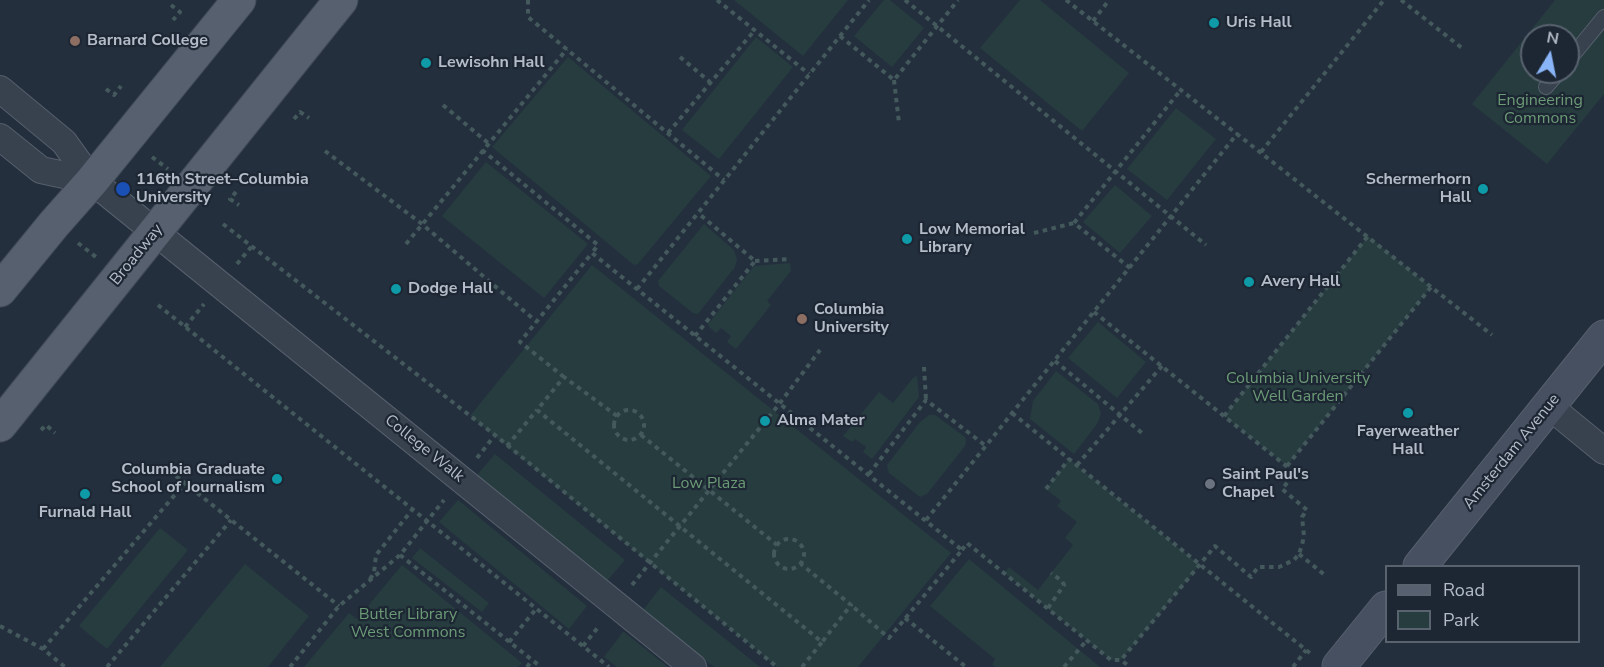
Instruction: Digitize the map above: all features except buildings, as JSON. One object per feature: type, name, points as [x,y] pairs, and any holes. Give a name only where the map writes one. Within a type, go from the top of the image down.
[{"type":"main road","points":[[0,290],[92,182],[239,0]]},
{"type":"main road","name":"Broadway","points":[[0,425],[341,0]]},
{"type":"main road","name":"Amsterdam Avenue","points":[[1421,565],[1604,338]]},
{"type":"main road","points":[[1325,661],[1385,609]]},
{"type":"street","points":[[0,90],[64,142],[92,182]]},
{"type":"street","points":[[0,137],[41,170],[92,182]]},
{"type":"street","name":"College Walk","points":[[92,182],[693,667]]},
{"type":"street","points":[[1549,406],[1604,451]]},
{"type":"lane","points":[[1580,46],[1604,17]]},
{"type":"path","points":[[528,0],[528,17],[724,180]]},
{"type":"path","points":[[717,0],[810,74]]},
{"type":"path","points":[[636,289],[869,0]]},
{"type":"path","points":[[905,0],[1206,245]]},
{"type":"path","points":[[894,80],[958,0]]},
{"type":"path","points":[[1066,0],[1492,335]]},
{"type":"path","points":[[1093,21],[1109,0]]},
{"type":"path","points":[[1261,152],[1384,0]]},
{"type":"path","points":[[1401,0],[1462,48]]},
{"type":"path","points":[[171,6],[180,12],[173,20]]},
{"type":"path","points":[[668,133],[754,31]]},
{"type":"path","points":[[840,36],[894,80],[899,123]]},
{"type":"path","points":[[406,244],[567,49]]},
{"type":"path","points":[[680,57],[710,82]]},
{"type":"path","points":[[106,88],[114,95],[121,86]]},
{"type":"path","points":[[1034,233],[1074,223],[1180,91]]},
{"type":"path","points":[[442,105],[488,143]]},
{"type":"path","points":[[294,119],[300,112],[309,118]]},
{"type":"path","points":[[926,520],[1238,134]]},
{"type":"path","points":[[482,150],[598,245],[520,342],[617,416]]},
{"type":"path","points":[[325,151],[422,224],[537,322]]},
{"type":"path","points":[[147,153],[171,172]]},
{"type":"path","points":[[236,192],[230,199],[238,205]]},
{"type":"path","points":[[698,213],[755,261],[790,259]]},
{"type":"path","points":[[1074,223],[1130,268]]},
{"type":"path","points":[[223,224],[507,446],[777,667]]},
{"type":"path","points":[[1224,416],[1368,236]]},
{"type":"path","points":[[75,240],[100,260]]},
{"type":"path","points":[[592,253],[962,550]]},
{"type":"path","points":[[695,336],[755,261]]},
{"type":"path","points":[[1287,466],[1431,287]]},
{"type":"path","points":[[158,305],[609,667]]},
{"type":"path","points":[[1094,312],[1295,473],[1282,489],[1307,510],[1302,517],[1304,536],[1299,554],[1290,563],[1279,567],[1258,567],[1251,577],[1215,546],[1121,660]]},
{"type":"path","points":[[651,562],[820,350]]},
{"type":"path","points":[[1055,361],[1142,433]]},
{"type":"path","points":[[1077,465],[1162,366]]},
{"type":"path","points":[[868,474],[926,400],[924,367]]},
{"type":"path","points":[[507,446],[564,377]]},
{"type":"path","points":[[926,400],[986,446]]},
{"type":"path","points":[[537,410],[822,642]]},
{"type":"path","points":[[625,411],[639,413],[644,421],[641,435],[632,440],[622,438],[615,431],[617,416],[625,411]]},
{"type":"path","points":[[1012,413],[1278,628],[1306,650],[1325,661]]},
{"type":"path","points":[[41,430],[46,425],[55,433]]},
{"type":"path","points":[[641,435],[777,545]]},
{"type":"path","points":[[1046,489],[1069,459]]},
{"type":"path","points":[[176,476],[339,606]]},
{"type":"path","points":[[43,649],[185,483]]},
{"type":"path","points":[[367,583],[374,573],[376,555],[412,510]]},
{"type":"path","points":[[107,667],[231,520]]},
{"type":"path","points":[[290,667],[339,606],[400,555],[418,533]]},
{"type":"path","points":[[789,540],[798,543],[803,551],[801,564],[792,569],[782,568],[775,560],[774,550],[777,545],[789,540]]},
{"type":"path","points":[[801,564],[889,638],[967,543],[1110,660],[1121,660],[1130,667]]},
{"type":"path","points":[[1299,554],[1326,576]]},
{"type":"path","points":[[400,555],[540,667]]},
{"type":"path","points":[[1048,608],[1064,585],[1051,573]]},
{"type":"path","points":[[802,667],[851,605]]},
{"type":"path","points":[[510,642],[537,609]]},
{"type":"path","points":[[905,618],[966,667]]},
{"type":"path","points":[[0,626],[6,632],[43,649],[65,667]]},
{"type":"path","points":[[1064,667],[1087,640]]},
{"type":"path","points":[[1293,667],[1306,650]]},
{"type":"path","points":[[527,667],[532,660]]},
{"type":"green space","points":[[734,0],[848,0],[803,56]]},
{"type":"green space","points":[[884,0],[890,0],[924,28],[892,67],[854,36]]},
{"type":"green space","points":[[1020,0],[1040,0],[1129,73],[1082,131],[980,48]]},
{"type":"green space","name":"Engineering Commons","points":[[1555,0],[1604,0],[1604,94],[1547,164],[1472,104],[1520,44],[1520,84],[1580,84],[1580,24],[1536,24]]},
{"type":"green space","points":[[756,37],[793,67],[719,159],[682,130]]},
{"type":"green space","points":[[568,57],[711,176],[638,264],[634,265],[492,147]]},
{"type":"green space","points":[[1176,108],[1216,139],[1167,200],[1127,169]]},
{"type":"green space","points":[[486,162],[588,244],[544,298],[442,216]]},
{"type":"green space","points":[[1115,185],[1152,216],[1120,253],[1083,222]]},
{"type":"green space","points":[[704,224],[734,250],[737,259],[735,267],[698,314],[693,313],[659,286],[658,281]]},
{"type":"green space","name":"Columbia University Well Garden","points":[[1368,236],[1431,287],[1287,466],[1224,416]]},
{"type":"green space","points":[[790,263],[791,271],[767,301],[771,305],[736,349],[727,342],[731,336],[721,328],[716,333],[709,327],[708,324],[754,266]]},
{"type":"green space","name":"Low Plaza","points":[[592,265],[951,553],[858,667],[777,667],[470,416]]},
{"type":"green space","points":[[1098,322],[1146,362],[1117,398],[1068,358]]},
{"type":"green space","points":[[1056,371],[1098,404],[1101,414],[1097,424],[1074,454],[1030,419],[1033,401]]},
{"type":"green space","points":[[917,376],[919,397],[872,459],[863,452],[866,447],[855,439],[852,442],[843,436],[879,392],[893,403]]},
{"type":"green space","points":[[929,415],[935,415],[965,437],[966,441],[965,446],[927,494],[920,497],[889,473],[887,465],[920,422]]},
{"type":"green space","points":[[495,454],[625,560],[607,581],[477,475]]},
{"type":"green space","points":[[1069,459],[1200,565],[1121,660],[1111,660],[1004,573],[1009,567],[1038,590],[1073,545],[1065,538],[1077,522],[1057,506],[1061,501],[1046,489]]},
{"type":"green space","points":[[458,500],[587,606],[569,629],[439,522]]},
{"type":"green space","points":[[160,528],[188,550],[107,649],[79,626]]},
{"type":"green space","points":[[420,548],[489,603],[482,612],[412,558]]},
{"type":"green space","points":[[969,559],[1100,667],[995,667],[992,665],[995,659],[930,606]]},
{"type":"green space","points":[[245,564],[309,616],[268,667],[160,667]]},
{"type":"green space","name":"Butler Library West Commons","points":[[402,565],[522,663],[518,667],[304,667],[349,613],[357,619]]},
{"type":"green space","points":[[661,587],[760,667],[714,667],[643,610]]},
{"type":"green space","points":[[623,632],[668,667],[617,667],[604,657]]},
{"type":"place","name":"Uris Hall","points":[[1214,23]]},
{"type":"place","name":"Barnard College","points":[[75,41]]},
{"type":"place","name":"Lewisohn Hall","points":[[426,63]]},
{"type":"place","name":"116th Street–Columbia University","points":[[123,189]]},
{"type":"place","name":"Schermerhorn Hall","points":[[1483,189]]},
{"type":"place","name":"Low Memorial Library","points":[[907,239]]},
{"type":"place","name":"Avery Hall","points":[[1249,282]]},
{"type":"place","name":"Dodge Hall","points":[[396,289]]},
{"type":"place","name":"Columbia University","points":[[802,319]]},
{"type":"place","name":"Fayerweather Hall","points":[[1408,413]]},
{"type":"place","name":"Alma Mater","points":[[765,421]]},
{"type":"place","name":"Columbia Graduate School of Journalism","points":[[277,479]]},
{"type":"place","name":"Saint Paul's Chapel","points":[[1210,484]]},
{"type":"place","name":"Furnald Hall","points":[[85,494]]}]
